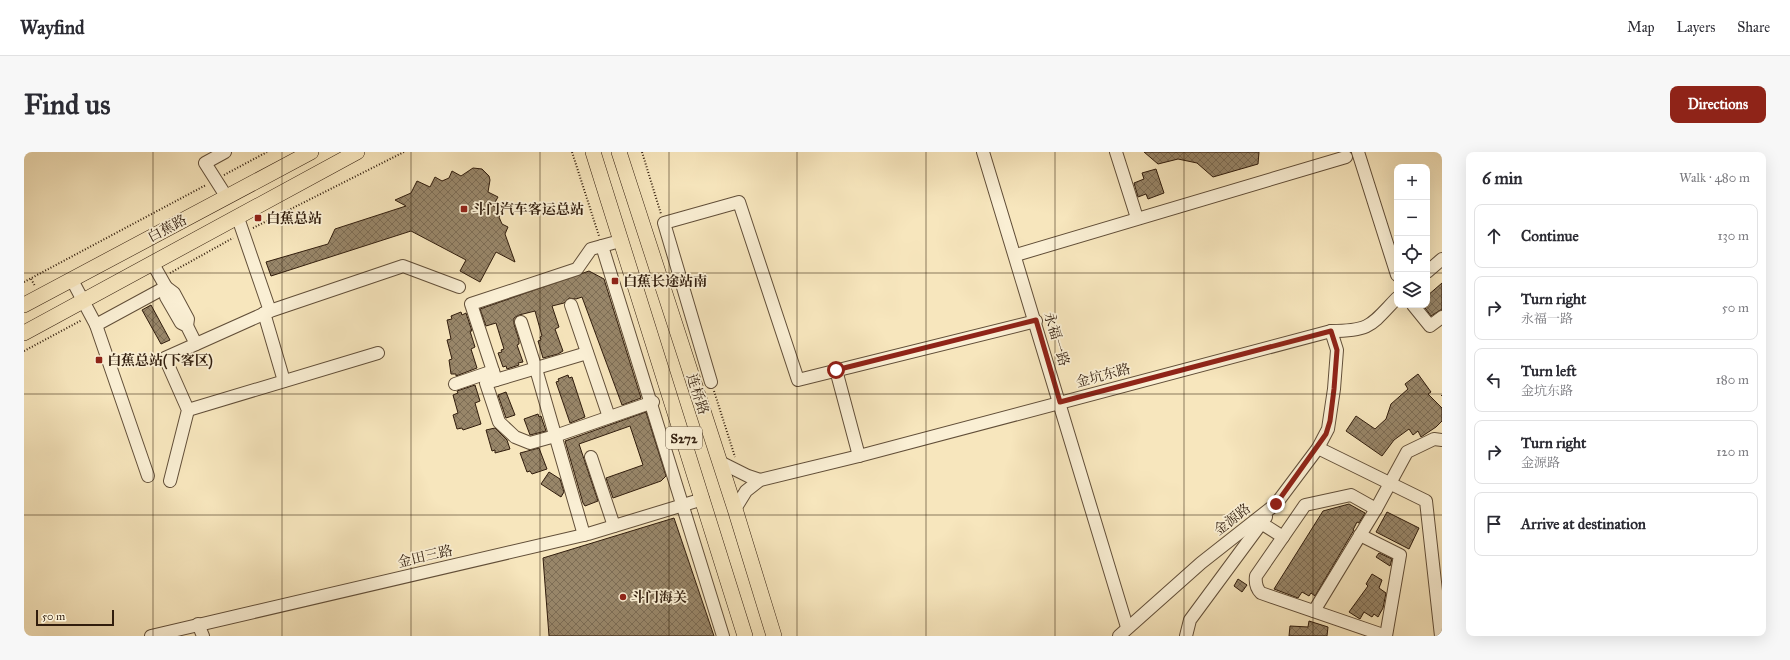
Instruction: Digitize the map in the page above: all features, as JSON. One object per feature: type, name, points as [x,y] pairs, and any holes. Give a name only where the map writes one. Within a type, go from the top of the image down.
[{"type":"main road","name":"白蕉路","points":[[24,305],[311,152]]},
{"type":"main road","name":"白蕉路","points":[[24,333],[358,152]]},
{"type":"main road","name":"连桥路","points":[[593,152],[745,636]]},
{"type":"main road","name":"连桥路","points":[[621,158],[735,508],[774,636]]},
{"type":"main road","points":[[599,171],[621,158]]},
{"type":"street","points":[[226,152],[205,163],[226,196]]},
{"type":"street","name":"永福一路","points":[[983,152],[1016,255],[1060,402],[1123,632]]},
{"type":"street","points":[[1116,152],[1137,218]]},
{"type":"street","points":[[1016,255],[1352,154],[1396,272]]},
{"type":"street","points":[[711,382],[664,223],[739,202],[798,380],[1036,320]]},
{"type":"street","points":[[238,218],[267,312],[284,381]]},
{"type":"street","points":[[495,376],[471,304],[577,269],[597,248],[620,241]]},
{"type":"street","points":[[597,248],[682,505],[723,636]]},
{"type":"street","points":[[1430,270],[1441,263]]},
{"type":"street","points":[[153,264],[163,282],[174,293],[188,319],[187,326],[196,344]]},
{"type":"street","points":[[170,481],[188,410],[165,358],[267,312],[403,266],[459,287]]},
{"type":"street","points":[[72,280],[93,321],[148,476]]},
{"type":"street","points":[[93,321],[163,282]]},
{"type":"street","name":"金坑东路","points":[[735,508],[746,491],[760,480],[859,456],[1331,331],[1355,331],[1365,328],[1374,322],[1394,301]]},
{"type":"street","points":[[571,305],[609,417]]},
{"type":"street","points":[[1415,308],[1430,326],[1442,317]]},
{"type":"street","points":[[521,322],[584,535]]},
{"type":"street","name":"金源路","points":[[1123,632],[1201,563],[1276,504],[1318,448],[1328,430],[1334,389],[1337,350],[1331,331]]},
{"type":"street","points":[[188,410],[378,353]]},
{"type":"street","points":[[455,384],[536,369],[587,353]]},
{"type":"street","points":[[836,370],[859,456]]},
{"type":"street","points":[[495,376],[486,383],[499,422],[515,437],[530,443],[555,436],[653,402]]},
{"type":"street","points":[[1314,612],[1376,509],[1407,452],[1434,439],[1442,440]]},
{"type":"street","points":[[1318,448],[1426,501],[1441,636]]},
{"type":"street","points":[[591,457],[614,526]]},
{"type":"street","points":[[720,462],[760,480]]},
{"type":"street","points":[[1360,535],[1400,554],[1386,636],[1261,594],[1256,585],[1256,576],[1305,505],[1351,495],[1376,509]]},
{"type":"street","name":"金田三路","points":[[151,636],[584,535],[703,499]]},
{"type":"street","points":[[1186,636],[1190,620],[1276,504]]},
{"type":"street","points":[[1261,523],[1282,537]]},
{"type":"street","points":[[198,624],[203,636]]},
{"type":"path","points":[[24,282],[267,152]]},
{"type":"path","points":[[163,282],[243,233],[404,152]]},
{"type":"path","points":[[572,152],[597,248]]},
{"type":"path","points":[[642,152],[664,223]]},
{"type":"path","points":[[24,351],[93,321]]},
{"type":"path","points":[[711,382],[740,472]]},
{"type":"building","points":[[1144,152],[1259,152],[1258,164],[1213,177],[1197,163],[1178,159],[1158,164]]},
{"type":"building","points":[[473,168],[482,169],[489,176],[490,180],[488,192],[498,197],[493,206],[503,211],[499,217],[502,224],[508,227],[505,234],[515,262],[496,252],[480,282],[460,271],[466,260],[411,231],[271,276],[266,262],[328,244],[335,229],[406,206],[395,200],[411,193],[417,181],[430,187],[435,177],[442,181],[449,178],[452,171],[461,176]]},
{"type":"building","points":[[1156,169],[1164,193],[1148,199],[1146,194],[1138,197],[1134,183],[1144,179],[1142,173]]},
{"type":"building","points":[[589,271],[604,279],[641,398],[622,405],[582,297],[576,299],[569,298],[564,303],[552,306],[559,327],[555,329],[563,351],[558,354],[543,358],[538,341],[541,340],[540,337],[542,336],[535,311],[519,315],[514,318],[514,324],[519,340],[519,344],[517,345],[523,362],[507,369],[506,366],[503,367],[498,353],[502,352],[501,350],[504,349],[496,323],[486,326],[480,309]]},
{"type":"building","points":[[1442,283],[1442,309],[1431,316],[1425,308],[1430,308],[1430,293]]},
{"type":"building","points":[[151,305],[170,340],[161,344],[142,310]]},
{"type":"building","points":[[461,312],[462,315],[466,313],[472,331],[470,331],[475,347],[471,349],[477,368],[456,376],[456,374],[451,374],[449,360],[452,359],[447,340],[451,339],[447,320],[452,319],[451,316]]},
{"type":"building","points":[[1418,374],[1431,392],[1428,394],[1442,408],[1442,421],[1436,427],[1421,437],[1418,431],[1413,435],[1409,429],[1394,440],[1382,456],[1346,431],[1356,416],[1375,429],[1386,419],[1391,404],[1408,389],[1405,384]]},
{"type":"building","points":[[568,375],[569,378],[572,377],[585,417],[570,423],[556,382],[559,381],[558,379]]},
{"type":"building","points":[[475,385],[480,401],[475,403],[481,424],[463,430],[462,428],[457,429],[453,415],[458,413],[453,395],[458,393],[457,391]]},
{"type":"building","points":[[506,392],[515,415],[506,418],[498,395]]},
{"type":"building","points":[[646,412],[666,476],[661,481],[613,498],[606,478],[643,465],[630,426],[579,444],[598,501],[585,506],[565,441]]},
{"type":"building","points":[[538,414],[539,417],[541,416],[546,431],[530,435],[524,419]]},
{"type":"building","points":[[495,428],[507,440],[510,449],[495,453],[495,450],[492,451],[486,430]]},
{"type":"building","points":[[539,448],[547,469],[532,474],[530,471],[527,472],[520,453]]},
{"type":"building","points":[[549,472],[560,479],[564,492],[561,497],[541,484]]},
{"type":"building","points":[[1349,504],[1365,513],[1359,523],[1357,522],[1354,530],[1315,596],[1311,593],[1309,596],[1302,592],[1298,598],[1274,589],[1323,511]]},
{"type":"building","points":[[1387,512],[1419,528],[1409,549],[1376,532]]},
{"type":"building","name":"斗门海关","points":[[674,518],[714,636],[549,636],[543,558]]},
{"type":"building","points":[[1379,553],[1392,559],[1390,566],[1376,557]]},
{"type":"building","points":[[1372,574],[1382,580],[1379,588],[1386,593],[1383,608],[1378,617],[1374,614],[1372,617],[1364,612],[1360,619],[1349,612],[1368,586],[1366,584]]},
{"type":"building","points":[[1238,579],[1247,585],[1242,592],[1234,586]]},
{"type":"building","points":[[1309,621],[1328,627],[1327,636],[1289,636],[1290,626],[1308,627]]},
{"type":"place","name":"斗门汽车客运总站","points":[[464,209]]},
{"type":"place","name":"白蕉总站","points":[[258,218]]},
{"type":"place","name":"白蕉长途站南","points":[[615,281]]},
{"type":"place","name":"白蕉总站(下客区)","points":[[99,360]]},
{"type":"place","name":"斗门海关","points":[[623,597]]},
{"type":"route","points":[[836,370],[1036,320],[1060,402],[1331,331],[1337,350],[1330,421],[1326,434],[1318,448],[1276,504]]}]
